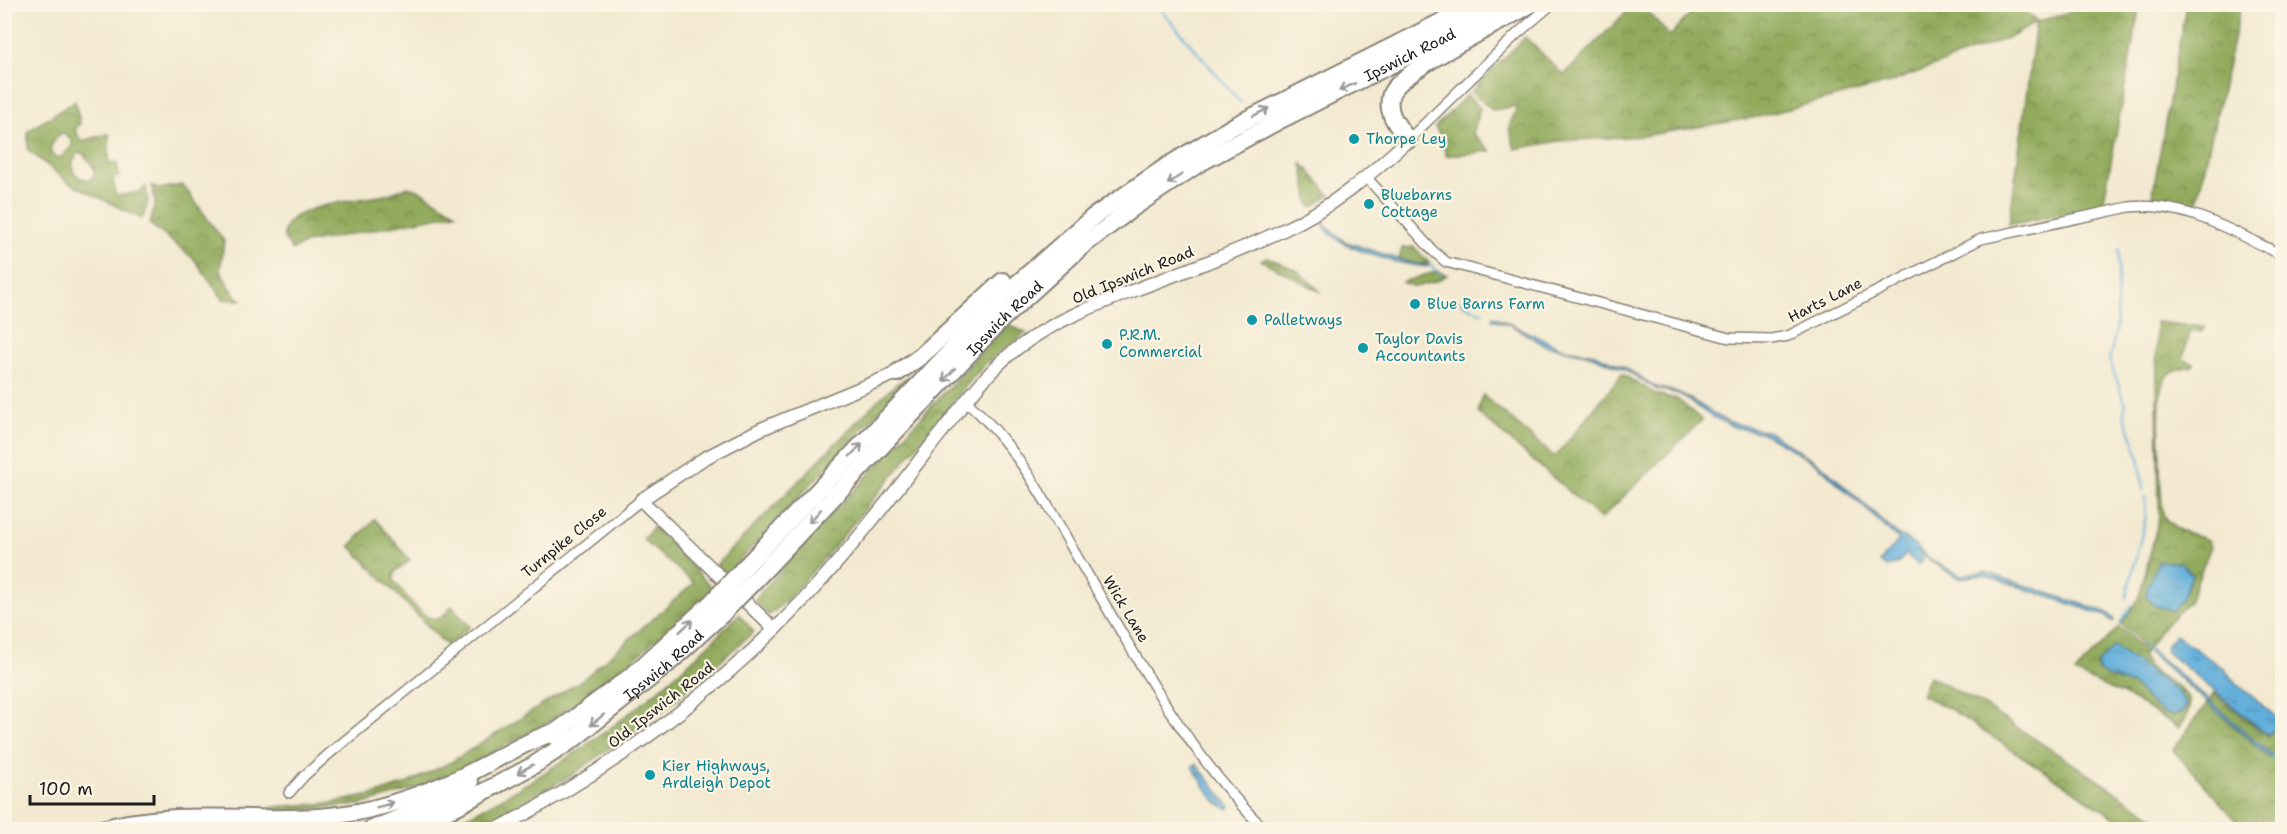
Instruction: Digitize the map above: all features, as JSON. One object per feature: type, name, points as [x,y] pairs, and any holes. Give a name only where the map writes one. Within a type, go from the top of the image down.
[{"type":"highway","name":"Ipswich Road","points":[[567,734],[664,667],[987,313],[1051,251],[1136,186],[1232,127],[1477,4]]},
{"type":"highway","name":"Ipswich Road","points":[[749,574],[1004,317],[1081,247],[1134,207],[1198,164],[1282,118],[1512,4]]},
{"type":"highway","points":[[1408,140],[1395,122],[1390,109],[1391,95],[1397,84],[1417,68],[1531,4]]},
{"type":"highway","points":[[897,373],[921,356],[1014,271],[1098,204],[1171,155],[1232,127]]},
{"type":"highway","points":[[98,830],[177,817],[302,818],[358,812],[428,791],[462,777],[534,738],[567,734]]},
{"type":"highway","points":[[370,830],[429,806],[526,753],[567,734]]},
{"type":"highway","points":[[412,830],[524,770],[567,734]]},
{"type":"street","name":"Old Ipswich Road","points":[[495,830],[642,743],[717,682],[774,629],[844,555],[966,401],[995,367],[1018,348],[1058,322],[1280,232],[1351,191],[1408,140],[1516,34],[1552,4]]},
{"type":"street","name":"Harts Lane","points":[[1367,178],[1446,262],[1729,338],[1788,336],[1981,239],[2129,207],[2176,209],[2211,221],[2283,255]]},
{"type":"street","name":"Turnpike Close","points":[[289,793],[330,753],[641,500],[703,459],[760,429],[897,373]]},
{"type":"street","name":"Wick Lane","points":[[966,401],[1004,438],[1167,706],[1209,763],[1265,830]]},
{"type":"street","points":[[641,500],[774,629]]},
{"type":"green space","points":[[1633,5],[1642,5],[1670,36],[1696,7],[1695,5],[2019,5],[2037,22],[2091,5],[2140,5],[2103,205],[2009,225],[2036,22],[2015,35],[1889,83],[1758,117],[1643,136],[1559,141],[1515,149],[1509,126],[1518,106],[1492,110],[1471,92],[1525,37],[1564,75]]},
{"type":"green space","points":[[2186,5],[2241,5],[2196,206],[2166,198],[2152,197]]},
{"type":"green space","points":[[1467,95],[1480,108],[1473,134],[1491,151],[1446,156],[1442,139],[1435,127]]},
{"type":"green space","points":[[75,101],[80,123],[75,130],[81,141],[109,134],[109,164],[117,163],[119,176],[113,178],[116,196],[141,192],[146,186],[148,203],[142,219],[68,182],[28,150],[28,131]],"holes":[[[61,133],[72,139],[72,146],[62,157],[54,157],[50,150],[54,140]],[[77,153],[82,153],[94,169],[91,180],[80,178],[73,172],[73,162]]]},
{"type":"green space","points":[[1302,163],[1330,195],[1312,207],[1309,204]]},
{"type":"green space","points":[[152,185],[158,189],[183,185],[224,241],[220,271],[235,295],[242,300],[223,299],[195,260],[150,224],[155,203]]},
{"type":"green space","points":[[407,187],[421,191],[456,213],[306,243],[292,250],[284,238],[286,227],[294,218],[308,211],[342,202],[385,195]]},
{"type":"green space","points":[[1414,247],[1429,263],[1418,264],[1399,259],[1402,248]]},
{"type":"green space","points":[[1267,257],[1298,271],[1321,292],[1261,260]]},
{"type":"green space","points":[[1438,271],[1447,275],[1435,282],[1415,287],[1402,282]]},
{"type":"green space","points":[[2156,322],[2205,327],[2201,332],[2190,332],[2183,359],[2194,364],[2173,372],[2162,386],[2160,395],[2161,491],[2164,517],[2177,529],[2208,540],[2211,546],[2189,602],[2164,626],[2142,656],[2148,666],[2185,694],[2189,702],[2188,713],[2179,728],[2136,701],[2075,673],[2119,627],[2142,647],[2144,645],[2121,624],[2139,598],[2159,518]]},
{"type":"green space","points":[[1007,324],[1026,333],[985,364],[834,547],[781,605],[768,615],[754,601],[762,590]]},
{"type":"green space","points":[[914,374],[726,575],[716,565],[878,400],[897,383]]},
{"type":"green space","points":[[1622,374],[1655,394],[1677,399],[1702,420],[1601,519],[1478,413],[1483,395],[1555,457]]},
{"type":"green space","points":[[375,519],[410,560],[395,572],[394,581],[408,598],[420,611],[432,619],[441,617],[452,606],[470,627],[447,646],[350,546]]},
{"type":"green space","points":[[654,526],[713,589],[613,678],[547,723],[439,782],[360,805],[269,812],[271,807],[331,803],[377,794],[408,783],[451,762],[582,680],[694,583],[643,540]]},
{"type":"green space","points":[[739,614],[754,632],[660,713],[572,775],[474,829],[441,829],[522,786],[562,762],[600,735],[672,678]]},
{"type":"green space","points":[[1929,676],[1981,704],[2173,829],[2132,829],[1950,709],[1921,695]]},
{"type":"green space","points":[[2214,693],[2268,737],[2282,718],[2282,764],[2277,759],[2275,761],[2282,768],[2282,829],[2244,829],[2173,750],[2207,703],[2270,758],[2272,756],[2209,701]]},
{"type":"water","points":[[1324,223],[1344,241],[1407,262],[1431,266],[1406,264],[1370,254],[1338,240],[1328,231]]},
{"type":"water","points":[[1493,316],[1564,349],[1595,354],[1624,367],[1656,387],[1680,393],[1728,422],[1767,431],[1822,465],[1900,537],[1904,537],[1935,562],[1960,575],[1985,572],[2106,612],[2114,619],[2113,622],[2106,616],[1984,575],[1959,578],[1933,563],[1919,551],[1923,559],[1918,565],[1906,554],[1897,564],[1887,567],[1880,562],[1899,540],[1817,464],[1763,433],[1733,427],[1711,416],[1679,394],[1656,389],[1626,370],[1590,355],[1544,345],[1511,325],[1492,319]]},
{"type":"water","points":[[2159,561],[2182,563],[2192,575],[2182,600],[2173,611],[2154,605],[2146,596],[2148,585]]},
{"type":"water","points":[[2176,635],[2224,669],[2235,682],[2275,716],[2278,723],[2269,736],[2167,652],[2166,646]]},
{"type":"water","points":[[2114,646],[2178,692],[2186,704],[2183,712],[2175,715],[2161,712],[2133,686],[2099,672],[2097,664]]},
{"type":"water","points":[[2151,650],[2273,756],[2271,758],[2149,652]]},
{"type":"water","points":[[1196,764],[1230,806],[1228,809],[1207,791],[1192,767]]},
{"type":"waterway","points":[[1156,4],[1241,103]]},
{"type":"waterway","points":[[2119,249],[2116,331],[2109,360],[2125,402],[2124,414],[2139,457],[2143,490]]},
{"type":"waterway","points":[[1429,265],[1441,274]]},
{"type":"waterway","points":[[1458,301],[1473,309]]},
{"type":"waterway","points":[[1476,310],[1483,313]]},
{"type":"waterway","points":[[2126,598],[2146,517],[2145,496]]},
{"type":"waterway","points":[[2120,623],[2132,605]]},
{"type":"waterway","points":[[2142,644],[2151,652]]},
{"type":"waterway","points":[[2272,756],[2282,765]]},
{"type":"place","name":"Thorpe Ley","points":[[1354,139]]},
{"type":"place","name":"Bluebarns Cottage","points":[[1369,204]]},
{"type":"place","name":"Blue Barns Farm","points":[[1415,304]]},
{"type":"place","name":"Palletways","points":[[1252,320]]},
{"type":"place","name":"P.R.M. Commercial","points":[[1107,344]]},
{"type":"place","name":"Taylor Davis Accountants","points":[[1363,348]]},
{"type":"place","name":"Kier Highways, Ardleigh Depot","points":[[650,775]]}]
